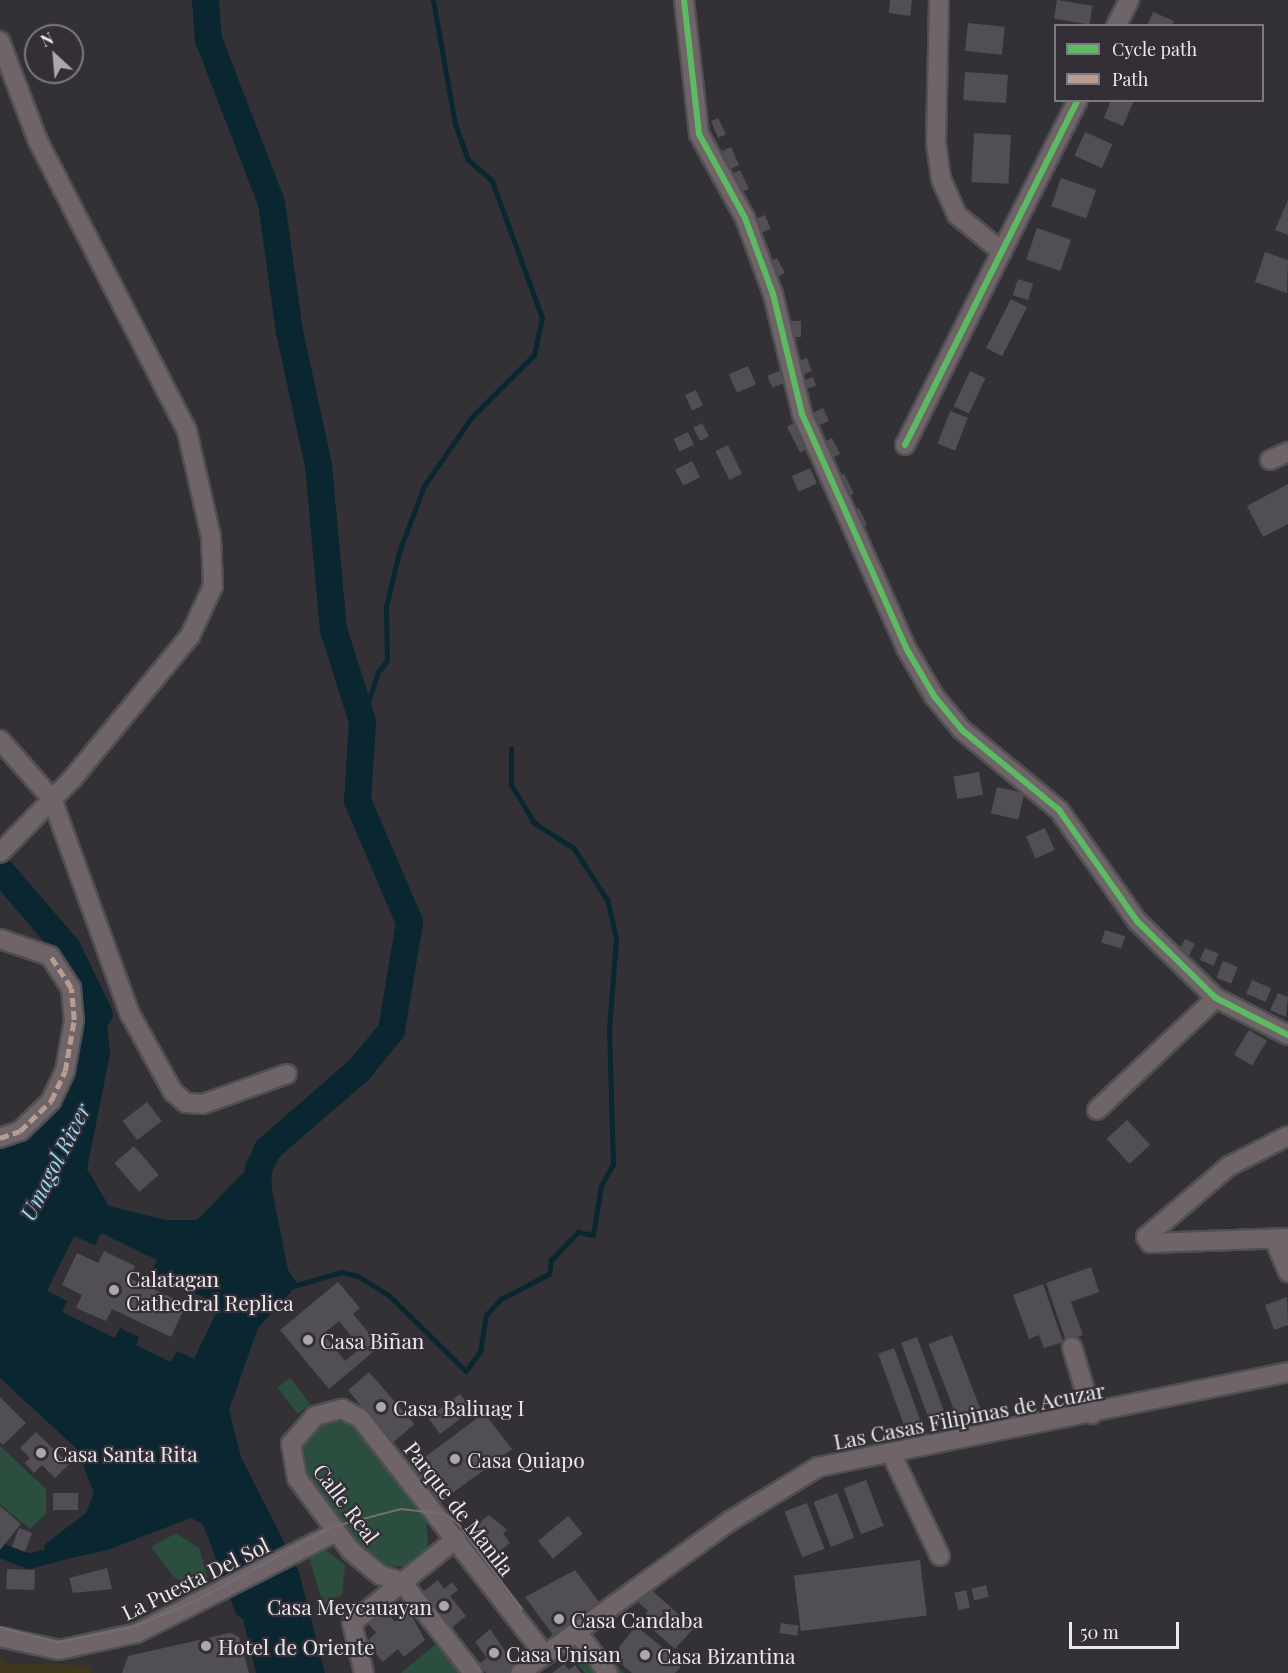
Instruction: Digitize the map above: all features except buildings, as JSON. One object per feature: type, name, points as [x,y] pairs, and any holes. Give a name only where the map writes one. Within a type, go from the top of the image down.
[{"type":"street","points":[[684,0],[699,134],[745,218],[773,294],[802,414],[906,648],[934,696],[962,730],[1059,810],[1137,921],[1216,998],[1288,1035]]},
{"type":"street","points":[[939,0],[936,143],[941,179],[957,215],[1002,252]]},
{"type":"street","points":[[1117,24],[1129,0]]},
{"type":"street","points":[[0,41],[38,141],[187,431],[211,537],[213,586],[190,636],[52,799],[0,854]]},
{"type":"street","points":[[904,445],[1077,102]]},
{"type":"street","points":[[1270,460],[1288,452]]},
{"type":"street","points":[[0,740],[52,799],[130,1014],[173,1092],[186,1103],[202,1104],[287,1074]]},
{"type":"street","points":[[0,939],[50,956],[70,988],[74,1020],[65,1071],[51,1101],[20,1131],[0,1138]]},
{"type":"street","points":[[1097,1110],[1216,998]]},
{"type":"street","points":[[1288,1136],[1280,1135],[1228,1166],[1146,1237],[1150,1243],[1282,1240],[1288,1272]]},
{"type":"street","points":[[1072,1347],[1092,1414]]},
{"type":"street","name":"Las Casas Filipinas de Acuzar","points":[[520,1673],[681,1556],[818,1467],[1092,1414],[1288,1372]]},
{"type":"street","name":"Parque de Manila","points":[[328,1410],[342,1408],[360,1418],[545,1655]]},
{"type":"street","name":"Calle Real","points":[[328,1410],[296,1434],[291,1462],[336,1532],[366,1565],[402,1582]]},
{"type":"street","points":[[891,1453],[940,1556]]},
{"type":"street","name":"La Puesta Del Sol","points":[[0,1637],[59,1650],[96,1646],[197,1606],[336,1532]]},
{"type":"street","points":[[364,1673],[352,1623],[456,1539]]},
{"type":"street","points":[[402,1582],[473,1673]]},
{"type":"street","points":[[577,1632],[608,1673]]},
{"type":"green space","points":[[290,1378],[310,1404],[298,1414],[277,1388]]},
{"type":"green space","points":[[329,1419],[360,1427],[426,1515],[428,1546],[408,1566],[379,1567],[367,1557],[303,1475],[303,1438]]},
{"type":"green space","points":[[0,1446],[46,1489],[46,1514],[30,1529],[0,1504]]},
{"type":"green space","points":[[176,1533],[199,1548],[208,1578],[191,1586],[174,1577],[151,1547]]},
{"type":"green space","points":[[325,1549],[345,1565],[342,1595],[323,1604],[309,1558]]},
{"type":"green space","points":[[587,1633],[624,1673],[585,1673],[567,1652]]},
{"type":"green space","points":[[438,1642],[464,1673],[401,1673]]},
{"type":"sand","points":[[0,1659],[8,1664],[88,1665],[91,1673],[0,1673]]},
{"type":"water","points":[[89,978],[106,1010],[110,1054],[87,1169],[109,1206],[166,1220],[197,1220],[245,1171],[267,1165],[288,1270],[298,1284],[258,1328],[229,1410],[241,1457],[299,1572],[325,1673],[256,1673],[243,1619],[236,1614],[203,1524],[191,1518],[107,1550],[49,1563],[44,1545],[86,1513],[94,1493],[77,1449],[0,1378],[0,1145],[32,1132],[69,1091],[82,1029],[75,985]],"holes":[[[101,1233],[157,1260],[151,1272],[220,1305],[194,1359],[177,1351],[171,1362],[136,1345],[139,1337],[120,1328],[115,1338],[62,1312],[67,1301],[47,1291],[74,1236],[95,1245]]]},
{"type":"waterway","points":[[205,0],[208,39],[271,202],[289,331],[318,465],[333,629],[362,721],[357,800],[409,922],[391,1030],[359,1069],[267,1149],[258,1169],[257,1206]]},
{"type":"waterway","points":[[362,721],[378,672],[387,661],[386,607],[399,552],[424,486],[471,418],[534,355],[542,318],[492,181],[468,160],[455,124],[433,0]]},
{"type":"waterway","points":[[294,1286],[341,1272],[358,1276],[389,1295],[466,1371],[480,1352],[486,1315],[501,1299],[549,1274],[551,1260],[578,1232],[593,1235],[601,1186],[613,1164],[609,1030],[616,938],[607,900],[574,849],[534,823],[511,785],[511,749]]},
{"type":"waterway","name":"Umagol River","points":[[0,870],[67,948],[99,1014]]},
{"type":"waterway","points":[[0,1550],[28,1561],[65,1551]]},
{"type":"tram line","points":[[0,1627],[58,1642],[133,1627],[194,1602],[332,1527],[401,1509],[445,1514],[458,1523],[522,1609]]},
{"type":"marked path","points":[[0,1138],[20,1131],[51,1101],[65,1071],[74,1020],[71,988],[50,956]]},
{"type":"cycle path","points":[[684,0],[699,134],[745,218],[773,294],[802,414],[906,648],[934,696],[962,730],[1059,810],[1137,921],[1216,998],[1288,1035]]},
{"type":"cycle path","points":[[905,445],[1077,102]]},
{"type":"place","name":"Calatagan Cathedral Replica","points":[[114,1290]]},
{"type":"place","name":"Casa Biñan","points":[[308,1340]]},
{"type":"place","name":"Casa Baliuag I","points":[[381,1407]]},
{"type":"place","name":"Casa Santa Rita","points":[[41,1453]]},
{"type":"place","name":"Casa Quiapo","points":[[455,1459]]},
{"type":"place","name":"Casa Meycauayan","points":[[444,1606]]},
{"type":"place","name":"Casa Candaba","points":[[559,1619]]},
{"type":"place","name":"Hotel de Oriente","points":[[206,1646]]},
{"type":"place","name":"Casa Unisan","points":[[494,1653]]},
{"type":"place","name":"Casa Bizantina","points":[[645,1655]]}]
